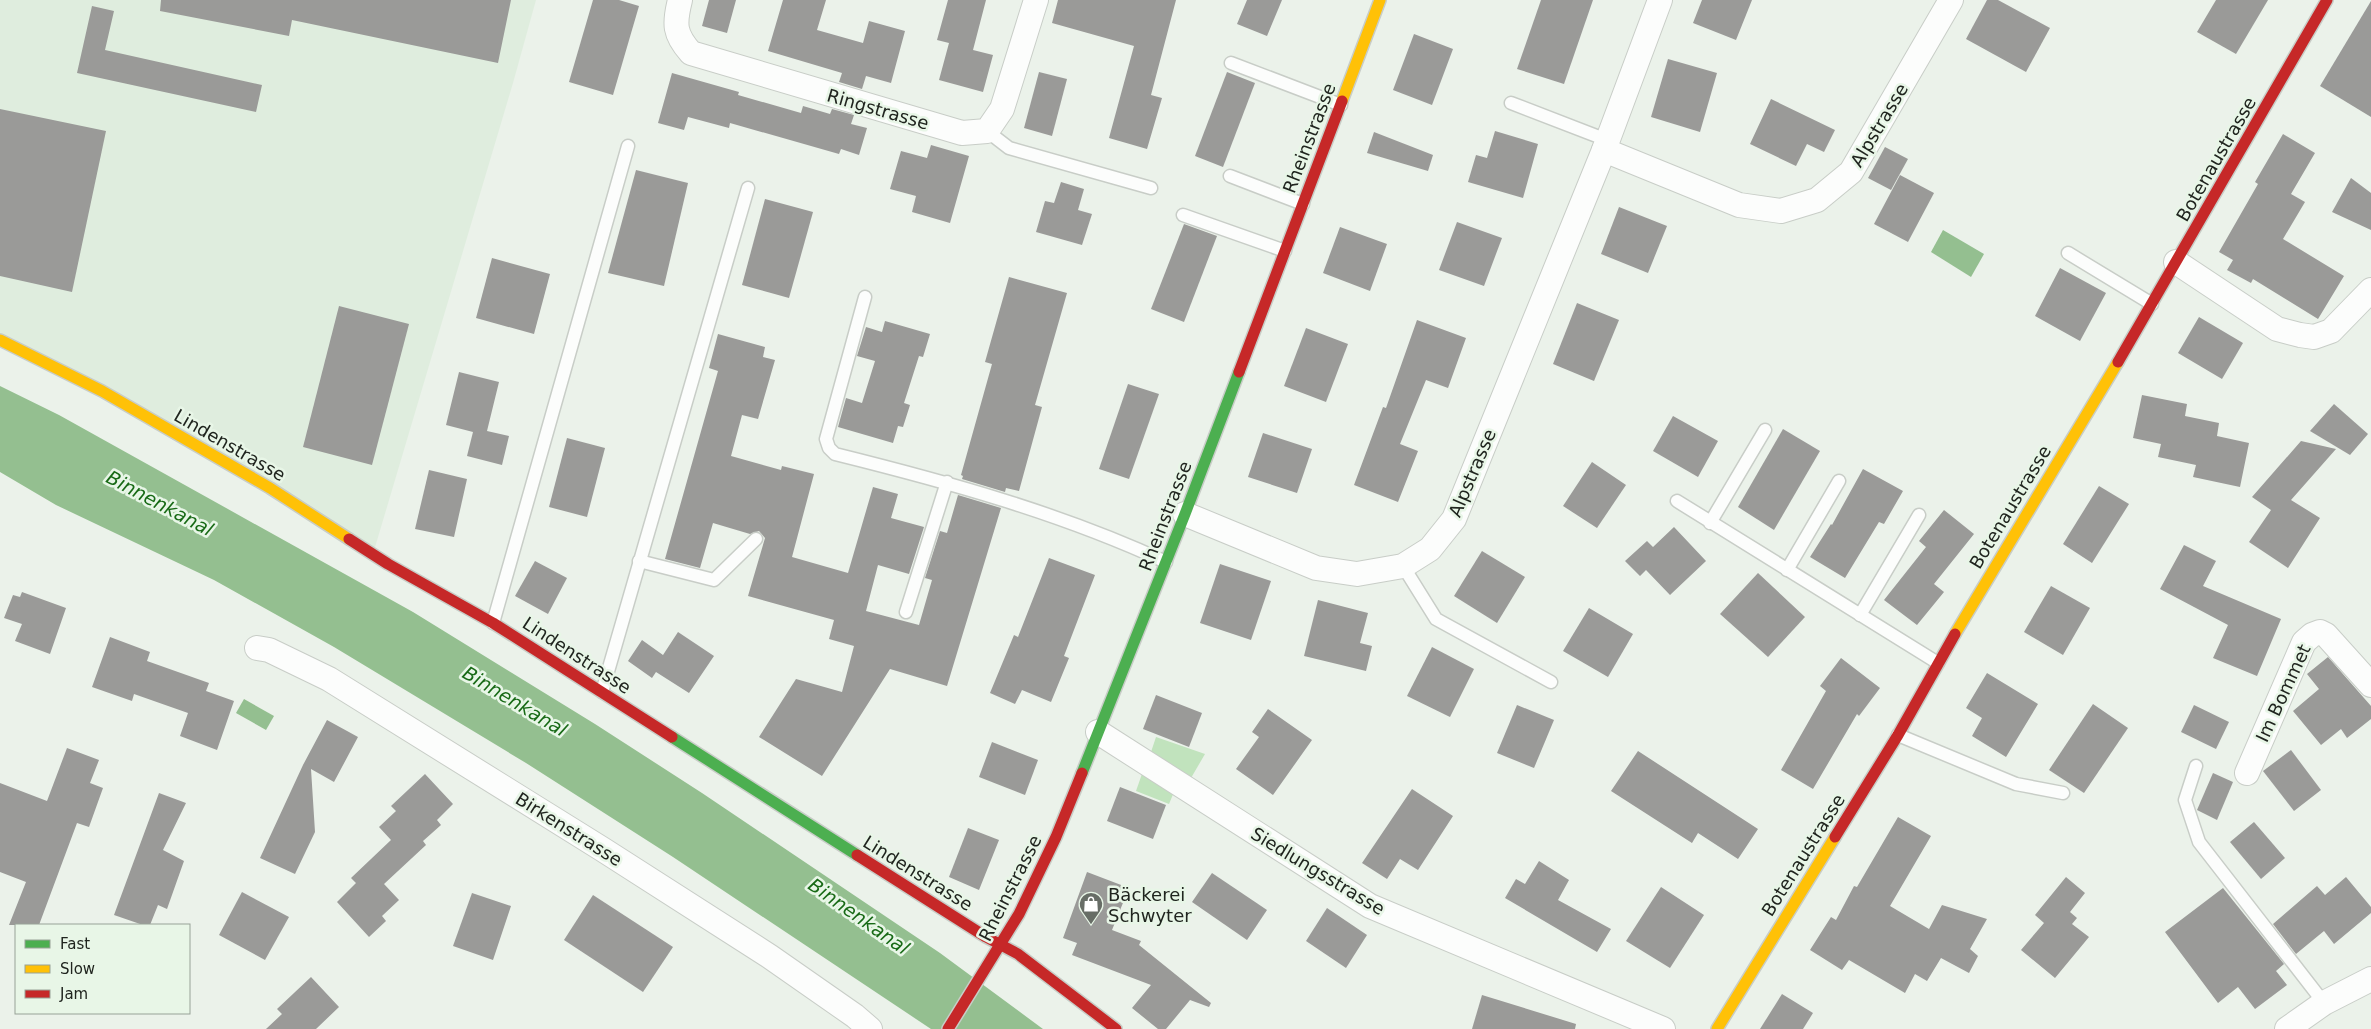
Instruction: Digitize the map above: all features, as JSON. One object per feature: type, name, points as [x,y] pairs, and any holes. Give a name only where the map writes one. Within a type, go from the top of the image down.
[{"type":"street","name":"Ringstrasse","points":[[680,0],[676,19],[678,39],[691,53],[962,133],[987,131]]},
{"type":"street","points":[[987,131],[1002,109],[1036,0]]},
{"type":"street","name":"Rheinstrasse","points":[[948,1029],[992,961],[1024,905],[1056,837],[1185,514],[1380,0]]},
{"type":"street","name":"Alpstrasse","points":[[1185,514],[1316,568],[1358,574],[1403,566],[1430,549],[1454,519],[1606,145],[1660,0]]},
{"type":"street","name":"Alpstrasse","points":[[1606,145],[1739,205],[1781,211],[1817,200],[1851,172],[1951,0]]},
{"type":"street","name":"Botenaustrasse","points":[[1717,1029],[1898,734],[1938,663],[2152,304],[2327,0]]},
{"type":"street","points":[[2176,262],[2277,328],[2300,335],[2314,337],[2332,331],[2371,290]]},
{"type":"street","name":"Lindenstrasse","points":[[0,340],[102,391],[270,488],[388,564],[493,623],[1018,954],[1116,1029]]},
{"type":"street","name":"Im Bommet","points":[[2247,773],[2304,642],[2312,635],[2320,632],[2326,635],[2371,685]]},
{"type":"street","name":"Birkenstrasse","points":[[258,648],[269,650],[329,679],[769,956],[855,1016],[870,1029]]},
{"type":"street","name":"Siedlungsstrasse","points":[[1098,732],[1370,906],[1663,1029]]},
{"type":"street","points":[[2287,1029],[2324,1003],[2371,979]]},
{"type":"lane","points":[[1231,63],[1341,105]]},
{"type":"lane","points":[[1511,103],[1606,145]]},
{"type":"lane","points":[[987,131],[1009,148],[1151,188]]},
{"type":"lane","points":[[493,623],[628,146]]},
{"type":"lane","points":[[1230,176],[1303,204]]},
{"type":"lane","points":[[602,692],[748,188]]},
{"type":"lane","points":[[1184,215],[1285,251]]},
{"type":"lane","points":[[2068,253],[2152,304]]},
{"type":"lane","points":[[865,297],[826,439],[828,448],[835,454],[947,482],[1054,516],[1166,562]]},
{"type":"lane","points":[[1710,522],[1766,430]]},
{"type":"lane","points":[[1787,570],[1839,481]]},
{"type":"lane","points":[[906,612],[947,482]]},
{"type":"lane","points":[[1676,501],[1938,663]]},
{"type":"lane","points":[[1860,615],[1918,515]]},
{"type":"lane","points":[[639,561],[714,580],[756,539]]},
{"type":"lane","points":[[1403,566],[1436,619],[1551,682]]},
{"type":"lane","points":[[1898,734],[2016,784],[2063,794]]},
{"type":"lane","points":[[2196,766],[2185,800],[2199,842],[2324,1003]]},
{"type":"shaded area","points":[[0,0],[536,0],[373,554],[0,340]]},
{"type":"shaded area","points":[[1156,737],[1205,754],[1191,778],[1151,752]]},
{"type":"shaded area","points":[[1143,771],[1174,792],[1169,804],[1136,791]]},
{"type":"water","points":[[1943,230],[1984,254],[1971,277],[1931,252]]},
{"type":"water","name":"Binnenkanal","points":[[0,386],[59,415],[413,612],[595,724],[702,793],[940,953],[1043,1029],[931,1029],[673,857],[526,763],[334,647],[214,580],[56,505],[0,472]]},
{"type":"water","points":[[244,699],[274,716],[266,730],[236,713]]},
{"type":"building","points":[[161,0],[511,0],[498,63],[292,20],[289,36],[160,11]]},
{"type":"building","points":[[593,0],[619,0],[639,6],[613,95],[569,82]]},
{"type":"building","points":[[709,0],[736,0],[727,33],[702,26]]},
{"type":"building","points":[[783,0],[826,0],[817,30],[863,43],[869,21],[905,31],[891,83],[866,76],[862,89],[839,82],[842,73],[768,51]]},
{"type":"building","points":[[948,0],[986,0],[973,50],[993,55],[983,92],[939,80],[949,43],[937,40]]},
{"type":"building","points":[[1058,0],[1176,0],[1151,95],[1162,98],[1147,149],[1109,138],[1134,46],[1052,23]]},
{"type":"building","points":[[1247,0],[1282,0],[1267,36],[1237,24]]},
{"type":"building","points":[[1541,0],[1593,0],[1564,84],[1517,69]]},
{"type":"building","points":[[1702,0],[1752,0],[1736,40],[1693,23]]},
{"type":"building","points":[[1987,0],[1998,0],[2050,28],[2026,72],[1966,39]]},
{"type":"building","points":[[2216,0],[2268,0],[2236,54],[2197,32]]},
{"type":"building","points":[[2371,1],[2371,117],[2320,86]]},
{"type":"building","points":[[92,6],[114,11],[105,50],[262,85],[256,112],[77,73]]},
{"type":"building","points":[[1414,34],[1453,49],[1432,105],[1393,90]]},
{"type":"building","points":[[1668,59],[1717,73],[1700,132],[1651,117]]},
{"type":"building","points":[[1039,72],[1067,79],[1052,136],[1024,128]]},
{"type":"building","points":[[1227,72],[1255,83],[1223,167],[1195,156]]},
{"type":"building","points":[[672,73],[739,92],[738,95],[801,113],[803,106],[830,114],[832,109],[854,115],[851,124],[867,128],[859,155],[841,149],[839,154],[730,123],[729,128],[688,117],[684,130],[658,123]]},
{"type":"building","points":[[1771,99],[1835,130],[1824,152],[1807,144],[1796,166],[1750,144]]},
{"type":"building","points":[[0,109],[106,131],[72,292],[0,276]]},
{"type":"building","points":[[1495,131],[1538,144],[1523,198],[1468,182],[1476,155],[1487,158]]},
{"type":"building","points":[[1374,132],[1433,155],[1428,171],[1367,153]]},
{"type":"building","points":[[2283,134],[2315,153],[2291,194],[2305,202],[2283,239],[2344,276],[2318,319],[2253,279],[2251,283],[2227,270],[2233,260],[2219,252],[2258,184],[2255,182]]},
{"type":"building","points":[[931,145],[969,156],[950,223],[912,212],[916,196],[890,189],[901,151],[927,158]]},
{"type":"building","points":[[1885,147],[1908,159],[1891,190],[1868,178]]},
{"type":"building","points":[[636,170],[688,183],[664,286],[608,273]]},
{"type":"building","points":[[1900,175],[1934,193],[1908,242],[1874,224]]},
{"type":"building","points":[[2351,178],[2371,193],[2371,230],[2332,212]]},
{"type":"building","points":[[1061,182],[1084,189],[1078,210],[1092,214],[1082,245],[1036,232],[1045,201],[1054,203]]},
{"type":"building","points":[[765,199],[813,212],[789,298],[742,285]]},
{"type":"building","points":[[1619,207],[1667,226],[1648,273],[1601,254]]},
{"type":"building","points":[[1457,222],[1502,238],[1484,286],[1439,270]]},
{"type":"building","points":[[1184,224],[1217,236],[1184,322],[1151,309]]},
{"type":"building","points":[[1340,227],[1387,244],[1370,291],[1323,273]]},
{"type":"building","points":[[492,258],[550,274],[534,334],[476,318]]},
{"type":"building","points":[[2060,268],[2106,293],[2080,341],[2035,316]]},
{"type":"building","points":[[1009,277],[1067,293],[1035,405],[1042,407],[1019,491],[1006,488],[1005,492],[962,479],[963,476],[961,475],[992,364],[985,362]]},
{"type":"building","points":[[1577,303],[1619,320],[1594,381],[1553,364]]},
{"type":"building","points":[[339,306],[409,324],[372,465],[303,447]]},
{"type":"building","points":[[2199,317],[2243,343],[2222,379],[2178,353]]},
{"type":"building","points":[[1417,320],[1466,338],[1448,388],[1426,380],[1400,444],[1418,451],[1398,502],[1354,485],[1383,407],[1386,408]]},
{"type":"building","points":[[885,321],[930,334],[923,357],[919,356],[904,403],[910,405],[903,427],[898,426],[893,443],[838,427],[846,398],[862,403],[875,361],[857,356],[866,327],[882,332]]},
{"type":"building","points":[[1306,328],[1348,344],[1326,402],[1284,386]]},
{"type":"building","points":[[718,334],[765,347],[763,357],[775,360],[758,419],[742,415],[731,456],[781,470],[782,466],[814,474],[792,557],[848,573],[873,487],[898,494],[891,518],[924,527],[909,574],[878,565],[866,611],[919,625],[932,580],[925,578],[940,531],[947,533],[958,495],[1001,508],[947,686],[890,669],[822,776],[759,737],[796,679],[842,692],[854,646],[829,639],[834,620],[748,596],[765,538],[759,531],[750,534],[713,523],[700,568],[665,559],[718,371],[709,368]]},
{"type":"building","points":[[459,372],[499,382],[487,431],[509,436],[502,465],[467,456],[473,432],[446,425]]},
{"type":"building","points":[[1128,384],[1159,394],[1129,479],[1099,469]]},
{"type":"building","points":[[2142,395],[2187,404],[2185,416],[2219,423],[2217,436],[2249,443],[2240,487],[2193,477],[2196,465],[2158,457],[2161,444],[2133,438]]},
{"type":"building","points":[[2334,404],[2368,434],[2350,455],[2310,431]]},
{"type":"building","points":[[1673,416],[1718,441],[1698,477],[1653,451]]},
{"type":"building","points":[[1783,429],[1820,451],[1774,530],[1738,507]]},
{"type":"building","points":[[1263,433],[1312,449],[1297,493],[1248,477]]},
{"type":"building","points":[[567,438],[605,448],[587,517],[549,507]]},
{"type":"building","points":[[2301,441],[2336,449],[2291,500],[2320,518],[2288,568],[2249,542],[2271,510],[2252,497]]},
{"type":"building","points":[[1592,462],[1626,485],[1597,528],[1563,506]]},
{"type":"building","points":[[1863,469],[1903,491],[1884,524],[1879,522],[1845,578],[1810,557],[1832,525]]},
{"type":"building","points":[[429,470],[467,479],[454,537],[415,529]]},
{"type":"building","points":[[2099,486],[2129,504],[2092,563],[2063,544]]},
{"type":"building","points":[[1944,510],[1974,534],[1934,584],[1944,592],[1917,625],[1884,600],[1926,547],[1919,541]]},
{"type":"building","points":[[1674,527],[1706,561],[1670,595],[1646,570],[1640,576],[1625,561],[1647,541],[1653,547]]},
{"type":"building","points":[[2184,545],[2216,561],[2203,586],[2281,619],[2257,676],[2213,658],[2228,625],[2160,589]]},
{"type":"building","points":[[1482,551],[1525,577],[1497,623],[1454,596]]},
{"type":"building","points":[[1049,558],[1095,575],[1064,656],[1069,658],[1051,702],[1022,690],[1015,704],[990,693],[1014,635],[1018,637]]},
{"type":"building","points":[[535,561],[567,578],[548,614],[515,596]]},
{"type":"building","points":[[1220,564],[1271,581],[1251,640],[1200,623]]},
{"type":"building","points":[[1758,573],[1805,617],[1768,657],[1720,614]]},
{"type":"building","points":[[2051,586],[2090,608],[2063,655],[2024,632]]},
{"type":"building","points":[[22,592],[66,608],[50,654],[15,641],[22,624],[4,618],[13,595],[20,597]]},
{"type":"building","points":[[1318,600],[1368,613],[1360,643],[1372,646],[1366,671],[1304,656]]},
{"type":"building","points":[[1589,608],[1633,634],[1608,677],[1563,651]]},
{"type":"building","points":[[678,632],[714,656],[689,693],[656,672],[652,678],[628,661],[642,640],[663,655]]},
{"type":"building","points":[[110,637],[150,652],[147,661],[209,683],[206,691],[234,701],[217,750],[180,736],[188,713],[134,694],[132,701],[92,687]]},
{"type":"building","points":[[1432,647],[1474,669],[1450,717],[1407,696]]},
{"type":"building","points":[[2328,657],[2371,706],[2371,719],[2347,738],[2341,729],[2321,745],[2293,711],[2319,689],[2307,674]]},
{"type":"building","points":[[1841,658],[1880,688],[1859,716],[1857,714],[1813,789],[1781,770],[1826,691],[1820,686]]},
{"type":"building","points":[[1987,673],[2038,704],[2006,757],[1972,736],[1982,718],[1966,708]]},
{"type":"building","points":[[1156,695],[1202,713],[1189,747],[1143,729]]},
{"type":"building","points":[[2093,704],[2128,728],[2084,793],[2049,770]]},
{"type":"building","points":[[1517,705],[1554,720],[1534,768],[1497,753]]},
{"type":"building","points":[[2194,705],[2229,722],[2216,749],[2181,732]]},
{"type":"building","points":[[1268,709],[1312,740],[1273,795],[1236,769],[1259,737],[1252,732]]},
{"type":"building","points":[[327,720],[358,737],[334,782],[311,769],[315,832],[295,874],[260,858],[303,765]]},
{"type":"building","points":[[992,742],[1038,760],[1025,795],[979,777]]},
{"type":"building","points":[[67,748],[99,760],[90,783],[103,788],[89,827],[77,823],[39,924],[9,925],[26,882],[0,872],[0,783],[47,801]]},
{"type":"building","points":[[2291,750],[2321,790],[2294,811],[2263,771]]},
{"type":"building","points":[[1638,751],[1758,829],[1738,859],[1698,833],[1692,843],[1611,791]]},
{"type":"building","points":[[2213,773],[2233,782],[2217,820],[2197,810]]},
{"type":"building","points":[[425,774],[453,804],[437,820],[441,825],[423,841],[426,845],[384,884],[399,900],[382,916],[386,921],[369,937],[337,902],[356,883],[351,878],[391,840],[379,827],[396,811],[391,806]]},
{"type":"building","points":[[1120,787],[1166,805],[1153,839],[1107,821]]},
{"type":"building","points":[[1412,789],[1453,816],[1418,870],[1400,859],[1387,879],[1362,863]]},
{"type":"building","points":[[159,793],[186,803],[163,850],[184,861],[167,909],[158,905],[150,924],[140,924],[114,915]]},
{"type":"building","points":[[1898,817],[1931,836],[1890,906],[1929,929],[1942,905],[1987,919],[1970,949],[1978,956],[1969,973],[1941,958],[1927,981],[1915,974],[1905,993],[1849,960],[1842,970],[1810,950],[1831,917],[1836,920],[1854,886],[1857,887]]},
{"type":"building","points":[[2254,822],[2285,858],[2261,879],[2230,842]]},
{"type":"building","points":[[968,828],[999,840],[979,890],[949,877]]},
{"type":"building","points":[[1539,861],[1569,880],[1558,900],[1611,929],[1597,952],[1505,898],[1516,879],[1525,884]]},
{"type":"building","points":[[1087,872],[1129,888],[1112,930],[1141,941],[1139,945],[1211,1003],[1209,1007],[1190,1000],[1166,1029],[1158,1029],[1132,1008],[1151,985],[1072,955],[1077,943],[1063,938]]},
{"type":"building","points":[[1212,873],[1267,910],[1247,940],[1192,902]]},
{"type":"building","points":[[2066,877],[2085,893],[2070,912],[2077,918],[2072,924],[2089,937],[2055,978],[2021,950],[2044,923],[2035,915]]},
{"type":"building","points":[[2346,877],[2371,907],[2371,913],[2334,944],[2324,931],[2296,954],[2273,924],[2317,886],[2325,895]]},
{"type":"building","points":[[1661,887],[1704,915],[1670,968],[1626,941]]},
{"type":"building","points":[[2223,888],[2284,964],[2276,971],[2287,985],[2255,1009],[2238,987],[2218,1003],[2165,932]]},
{"type":"building","points":[[242,892],[289,917],[265,960],[219,935]]},
{"type":"building","points":[[472,893],[511,906],[493,960],[453,946]]},
{"type":"building","points":[[593,895],[673,947],[643,992],[564,940]]},
{"type":"building","points":[[1327,908],[1367,935],[1346,968],[1306,941]]},
{"type":"building","points":[[311,977],[339,1007],[316,1029],[266,1029],[282,1014],[277,1009]]},
{"type":"building","points":[[1782,994],[1813,1013],[1803,1029],[1760,1029]]},
{"type":"building","points":[[1482,995],[1576,1024],[1575,1029],[1472,1029]]},
{"type":"traffic: fast","points":[[1082,773],[1239,372]]},
{"type":"traffic: fast","points":[[672,737],[857,855]]},
{"type":"traffic: slow","points":[[1342,101],[1380,0]]},
{"type":"traffic: slow","points":[[0,340],[102,391],[270,488],[349,539]]},
{"type":"traffic: slow","points":[[1955,634],[2118,362]]},
{"type":"traffic: slow","points":[[1717,1029],[1835,837]]},
{"type":"traffic: jam","points":[[2118,362],[2327,0]]},
{"type":"traffic: jam","points":[[1239,372],[1342,101]]},
{"type":"traffic: jam","points":[[349,539],[388,564],[493,623],[672,737]]},
{"type":"traffic: jam","points":[[1835,837],[1898,735],[1955,634]]},
{"type":"traffic: jam","points":[[948,1029],[1019,914],[1056,837],[1082,773]]},
{"type":"traffic: jam","points":[[857,855],[986,937],[1018,954],[1116,1029]]},
{"type":"place","name":"Bäckerei Schwyter","points":[[1091,925]]}]
